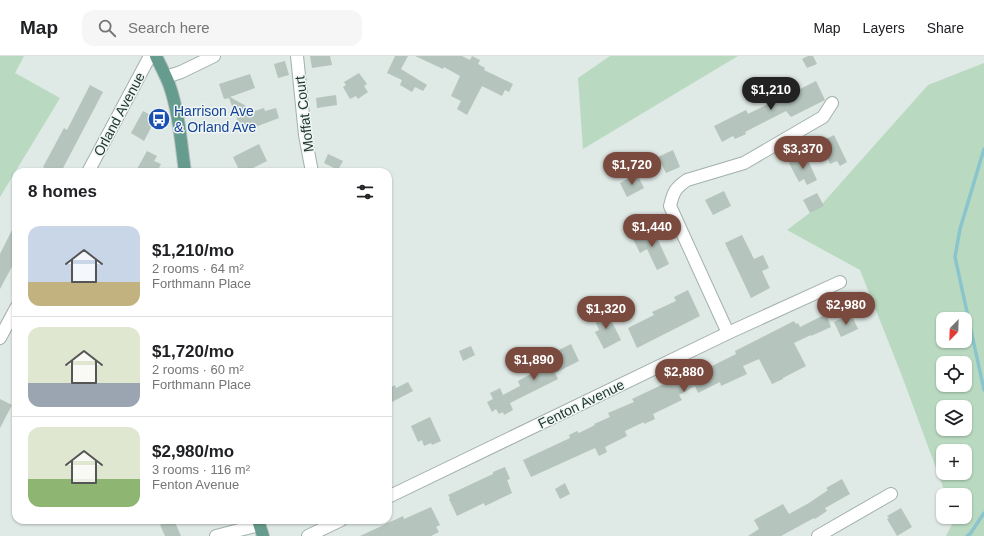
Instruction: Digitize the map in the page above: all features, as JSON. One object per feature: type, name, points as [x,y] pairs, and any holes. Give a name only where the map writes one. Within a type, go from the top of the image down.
[{"type":"main road","points":[[156,56],[166,77],[173,98],[184,168]]},
{"type":"street","name":"Orland Avenue","points":[[90,168],[150,56]]},
{"type":"street","name":"Orland Avenue","points":[[166,77],[214,56]]},
{"type":"street","name":"Moffat Court","points":[[297,56],[305,135],[311,168]]},
{"type":"street","points":[[728,333],[670,206],[676,188],[687,180],[744,162],[823,117],[832,103]]},
{"type":"street","name":"Fenton Avenue","points":[[392,495],[728,333],[840,282]]},
{"type":"street","points":[[0,338],[12,316]]},
{"type":"street","points":[[818,536],[891,494]]},
{"type":"street","points":[[308,536],[333,524]]},
{"type":"street","points":[[216,536],[260,527]]},
{"type":"green space","points":[[0,56],[24,56],[15,73],[60,98],[18,168],[12,168],[12,177],[0,197]]},
{"type":"green space","points":[[610,56],[738,56],[583,149],[578,78]]},
{"type":"green space","points":[[984,63],[984,536],[946,536],[952,524],[972,524],[972,488],[943,488],[940,480],[972,480],[972,444],[936,444],[936,468],[902,376],[860,270],[787,230],[823,203],[928,85]]},
{"type":"building","points":[[310,56],[330,56],[332,65],[312,68]]},
{"type":"building","points":[[395,56],[408,56],[401,69],[427,85],[423,91],[415,87],[412,92],[400,85],[402,80],[387,73]]},
{"type":"building","points":[[415,56],[462,56],[470,60],[472,56],[480,60],[478,64],[485,68],[484,70],[513,84],[509,92],[505,90],[502,96],[482,86],[467,115],[457,109],[461,101],[451,96],[460,76],[444,67],[443,69]]},
{"type":"building","points":[[808,56],[813,56],[817,64],[807,68],[802,59]]},
{"type":"building","points":[[285,61],[289,75],[278,78],[274,64]]},
{"type":"building","points":[[359,73],[367,84],[364,86],[368,92],[358,99],[356,96],[350,99],[343,87],[346,85],[344,82]]},
{"type":"building","points":[[250,74],[255,88],[230,97],[246,106],[249,113],[264,108],[265,111],[276,108],[279,118],[245,131],[242,123],[239,124],[229,98],[224,99],[219,84]]},
{"type":"building","points":[[816,81],[825,100],[791,117],[786,111],[745,132],[746,134],[735,139],[733,136],[722,142],[714,126],[746,110],[748,114],[780,98],[779,96],[793,89],[794,92]]},
{"type":"building","points":[[90,85],[103,92],[63,168],[43,167],[64,128],[67,130]]},
{"type":"building","points":[[336,95],[337,105],[317,108],[316,98]]},
{"type":"building","points":[[143,111],[156,118],[144,141],[131,133]]},
{"type":"building","points":[[834,135],[847,162],[840,166],[837,161],[830,164],[822,146],[828,143],[826,139]]},
{"type":"building","points":[[259,144],[267,161],[253,168],[238,168],[233,157]]},
{"type":"building","points":[[673,150],[680,167],[666,173],[658,157]]},
{"type":"building","points":[[147,151],[157,156],[154,161],[161,164],[159,168],[138,168]]},
{"type":"building","points":[[328,154],[343,161],[339,168],[334,168],[324,163]]},
{"type":"building","points":[[805,154],[817,180],[807,185],[804,179],[799,182],[789,163]]},
{"type":"building","points":[[637,174],[644,188],[627,197],[620,183]]},
{"type":"building","points":[[724,191],[731,206],[713,215],[705,200]]},
{"type":"building","points":[[817,193],[824,206],[810,213],[803,200]]},
{"type":"building","points":[[653,229],[669,264],[657,270],[647,249],[640,253],[633,239]]},
{"type":"building","points":[[12,230],[12,266],[0,289],[0,254]]},
{"type":"building","points":[[742,235],[754,259],[763,255],[769,268],[762,271],[770,288],[751,298],[725,243]]},
{"type":"building","points":[[688,290],[700,316],[637,348],[628,328],[654,315],[652,312],[676,301],[674,297]]},
{"type":"building","points":[[606,310],[621,340],[604,349],[595,332],[599,330],[593,316]]},
{"type":"building","points":[[826,314],[831,327],[794,343],[806,366],[783,379],[772,384],[759,359],[743,366],[747,374],[721,386],[720,382],[698,393],[695,386],[679,395],[682,400],[653,414],[655,419],[644,424],[644,422],[625,431],[627,436],[605,447],[607,452],[599,456],[595,448],[531,477],[523,460],[570,438],[569,435],[577,431],[579,433],[610,417],[608,413],[634,402],[632,399],[672,380],[674,385],[680,384],[736,354],[735,351],[794,321],[796,324],[798,323],[800,327]]},
{"type":"building","points":[[851,314],[858,329],[841,337],[834,322]]},
{"type":"building","points":[[571,344],[579,361],[555,373],[558,379],[510,403],[513,410],[504,415],[503,412],[499,414],[496,409],[492,412],[487,402],[493,399],[490,393],[500,388],[503,395],[520,386],[518,381],[538,370],[537,368],[549,363],[557,356],[555,352]]},
{"type":"building","points":[[471,346],[475,355],[463,361],[459,351]]},
{"type":"building","points":[[408,382],[413,391],[392,402],[392,387],[395,385],[396,388]]},
{"type":"building","points":[[0,399],[12,405],[0,428]]},
{"type":"building","points":[[430,417],[441,441],[432,445],[431,443],[424,446],[422,440],[418,442],[411,426]]},
{"type":"building","points":[[505,467],[510,479],[507,480],[512,493],[485,506],[484,503],[457,516],[448,495]]},
{"type":"building","points":[[842,479],[850,494],[825,508],[827,511],[815,519],[814,518],[781,536],[748,536],[759,529],[754,520],[783,504],[789,514],[809,503],[828,490],[826,488]]},
{"type":"building","points":[[565,483],[570,494],[560,499],[555,489]]},
{"type":"building","points":[[431,507],[440,525],[436,527],[439,532],[431,536],[360,536],[386,524],[392,524],[392,521],[403,516],[404,519]]},
{"type":"building","points":[[901,508],[912,527],[897,536],[887,519],[889,518],[887,516]]},
{"type":"building","points":[[176,524],[181,536],[165,536],[160,525]]},
{"type":"waterway","points":[[984,149],[960,229],[955,257],[984,390]]},
{"type":"waterway","points":[[967,536],[970,534],[984,513]]},
{"type":"place","name":"Harrison Ave & Orland Ave","points":[[159,119]]}]
